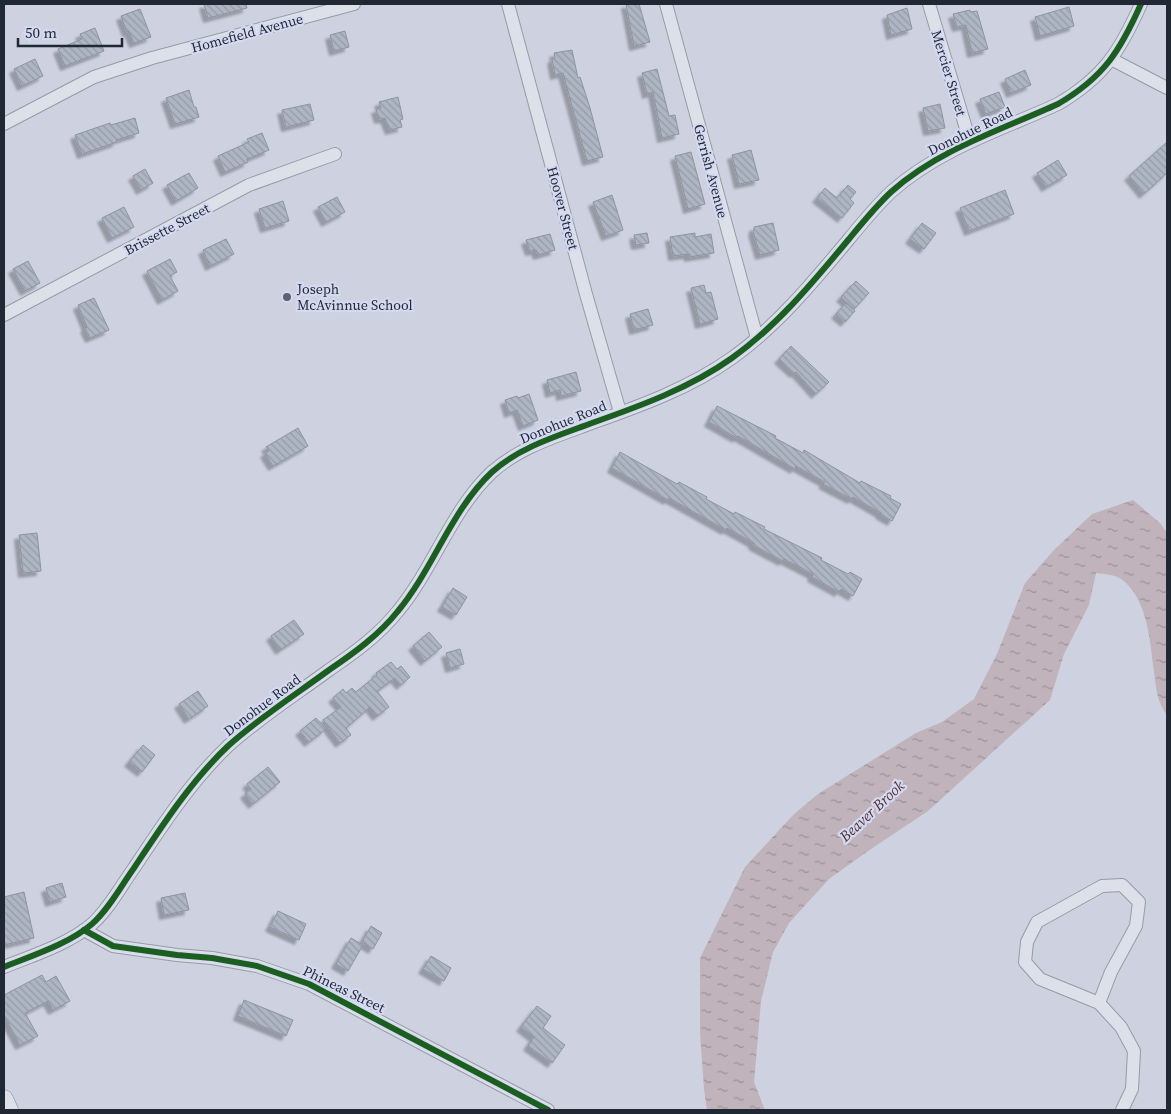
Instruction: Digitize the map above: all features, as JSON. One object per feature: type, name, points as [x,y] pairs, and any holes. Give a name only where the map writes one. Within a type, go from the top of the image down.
[{"type":"street","name":"Homefield Avenue","points":[[4,124],[94,77],[152,58],[354,4]]},
{"type":"street","name":"Hoover Street","points":[[508,4],[586,294],[620,412]]},
{"type":"street","name":"Gerrish Avenue","points":[[666,4],[757,338]]},
{"type":"street","name":"Mercier Street","points":[[929,4],[970,142]]},
{"type":"street","name":"Donohue Road","points":[[4,967],[84,930],[99,917],[163,825],[226,748],[268,714],[356,651],[389,622],[414,590],[471,496],[491,473],[510,458],[534,446],[688,384],[732,358],[757,338],[791,305],[866,218],[895,189],[922,168],[952,150],[1042,111],[1074,94],[1092,80],[1112,59],[1124,40],[1141,4]]},
{"type":"street","points":[[1112,59],[1167,88]]},
{"type":"street","name":"Brissette Street","points":[[4,315],[249,185],[335,154]]},
{"type":"street","points":[[1099,1003],[1111,972],[1136,926],[1139,902],[1122,886],[1102,886],[1037,922],[1027,942],[1024,962],[1040,979],[1099,1003],[1121,1027],[1134,1051],[1132,1090],[1122,1110]]},
{"type":"street","name":"Phineas Street","points":[[84,930],[113,946],[212,958],[257,966],[309,984],[548,1110]]},
{"type":"street","points":[[4,1099],[9,1110]]},
{"type":"water","name":"Beaver Brook","points":[[1133,500],[1160,523],[1167,533],[1167,715],[1157,695],[1147,624],[1139,601],[1133,591],[1119,578],[1096,573],[1089,605],[1064,654],[1050,700],[928,811],[829,879],[789,923],[773,952],[761,1001],[754,1082],[765,1110],[707,1110],[700,1033],[700,958],[745,867],[794,814],[818,794],[916,733],[942,722],[974,699],[997,654],[1025,583],[1054,550],[1092,514]]},
{"type":"building","points":[[204,4],[246,4],[247,8],[208,18]]},
{"type":"building","points":[[626,4],[639,4],[650,42],[634,46]]},
{"type":"building","points":[[1069,7],[1074,26],[1040,36],[1035,17]]},
{"type":"building","points":[[907,8],[912,29],[891,35],[887,15]]},
{"type":"building","points":[[140,9],[151,37],[134,43],[129,31],[127,32],[121,16]]},
{"type":"building","points":[[970,10],[970,12],[977,11],[988,49],[972,53],[966,25],[957,27],[953,14]]},
{"type":"building","points":[[95,28],[104,51],[65,66],[58,49],[82,39],[80,34]]},
{"type":"building","points":[[345,31],[349,47],[334,51],[330,35]]},
{"type":"building","points":[[572,50],[578,78],[580,77],[590,108],[603,157],[587,161],[563,73],[555,75],[552,59],[555,58],[554,53]]},
{"type":"building","points":[[35,59],[43,76],[22,86],[14,69]]},
{"type":"building","points":[[657,69],[669,116],[675,115],[679,134],[662,138],[653,92],[647,94],[642,73]]},
{"type":"building","points":[[1025,70],[1031,85],[1011,93],[1005,79]]},
{"type":"building","points":[[189,90],[199,117],[175,124],[166,98]]},
{"type":"building","points":[[999,92],[1005,107],[986,114],[980,99]]},
{"type":"building","points":[[398,97],[403,119],[400,120],[402,127],[390,130],[385,118],[379,119],[376,109],[381,108],[379,102]]},
{"type":"building","points":[[310,104],[314,120],[286,127],[282,110]]},
{"type":"building","points":[[940,104],[945,128],[928,131],[923,108]]},
{"type":"building","points":[[135,118],[139,133],[82,154],[75,135],[110,123],[111,125]]},
{"type":"building","points":[[262,133],[269,150],[247,159],[248,162],[225,172],[218,156],[249,142],[247,139]]},
{"type":"building","points":[[1167,142],[1167,173],[1144,194],[1129,176]]},
{"type":"building","points":[[751,150],[759,180],[739,184],[732,155]]},
{"type":"building","points":[[691,152],[705,204],[688,209],[675,156]]},
{"type":"building","points":[[1058,160],[1067,175],[1046,187],[1037,173]]},
{"type":"building","points":[[145,169],[153,183],[141,190],[133,176]]},
{"type":"building","points":[[189,173],[198,188],[176,201],[167,185]]},
{"type":"building","points":[[848,185],[856,192],[850,199],[854,203],[842,218],[817,198],[825,188],[837,198]]},
{"type":"building","points":[[1005,190],[1014,214],[969,231],[960,208]]},
{"type":"building","points":[[612,195],[623,230],[606,236],[593,202]]},
{"type":"building","points":[[337,197],[345,212],[326,222],[318,207]]},
{"type":"building","points":[[283,201],[289,221],[265,228],[259,209]]},
{"type":"building","points":[[124,207],[134,227],[112,238],[102,218]]},
{"type":"building","points":[[773,223],[779,250],[760,255],[753,231],[754,227]]},
{"type":"building","points":[[922,223],[936,233],[924,249],[910,239]]},
{"type":"building","points":[[647,233],[649,243],[636,245],[634,235]]},
{"type":"building","points":[[695,233],[695,237],[711,234],[714,253],[689,257],[688,254],[673,256],[670,237]]},
{"type":"building","points":[[550,234],[555,250],[538,255],[536,250],[530,251],[526,240]]},
{"type":"building","points":[[226,239],[234,254],[210,266],[203,250]]},
{"type":"building","points":[[170,259],[177,272],[170,276],[178,291],[162,300],[147,271]]},
{"type":"building","points":[[28,261],[40,283],[25,291],[13,269]]},
{"type":"building","points":[[856,281],[869,293],[854,309],[841,297]]},
{"type":"building","points":[[704,285],[706,293],[711,292],[718,319],[700,324],[691,288]]},
{"type":"building","points":[[94,298],[109,330],[90,338],[78,305]]},
{"type":"building","points":[[846,303],[855,311],[845,322],[836,314]]},
{"type":"building","points":[[648,309],[653,325],[634,330],[630,314]]},
{"type":"building","points":[[791,346],[829,382],[816,394],[796,372],[794,373],[779,359]]},
{"type":"building","points":[[576,372],[581,391],[561,396],[560,390],[550,393],[547,380]]},
{"type":"building","points":[[529,394],[538,420],[523,426],[517,410],[509,413],[505,400]]},
{"type":"building","points":[[717,406],[776,436],[775,438],[803,453],[804,450],[860,483],[861,481],[891,496],[890,498],[901,504],[892,521],[853,497],[852,499],[823,484],[825,482],[796,466],[795,469],[738,436],[737,438],[709,422]]},
{"type":"building","points":[[298,428],[308,446],[273,466],[265,453],[269,451],[266,447]]},
{"type":"building","points":[[620,452],[677,484],[679,482],[707,497],[706,499],[734,514],[735,512],[765,527],[764,529],[822,558],[821,560],[862,579],[853,596],[841,589],[839,592],[812,577],[813,574],[784,559],[783,561],[727,528],[726,530],[669,498],[668,500],[612,468]]},
{"type":"building","points":[[37,533],[41,571],[23,573],[19,535]]},
{"type":"building","points":[[453,588],[467,597],[456,615],[442,607]]},
{"type":"building","points":[[294,620],[304,634],[280,650],[271,636]]},
{"type":"building","points":[[429,632],[442,647],[425,661],[413,646]]},
{"type":"building","points":[[460,649],[464,664],[450,668],[446,653]]},
{"type":"building","points":[[391,662],[397,669],[401,666],[410,677],[401,685],[395,678],[377,691],[389,707],[377,716],[370,707],[346,728],[351,735],[340,743],[323,720],[341,707],[333,698],[343,689],[346,693],[352,688],[356,692]]},
{"type":"building","points":[[198,691],[208,706],[189,719],[179,704]]},
{"type":"building","points":[[316,718],[326,729],[309,742],[300,731]]},
{"type":"building","points":[[143,745],[155,755],[142,772],[129,762]]},
{"type":"building","points":[[268,767],[280,782],[253,804],[245,794],[251,789],[247,784]]},
{"type":"building","points":[[62,883],[66,897],[50,902],[46,888]]},
{"type":"building","points":[[24,892],[34,938],[4,945],[4,897]]},
{"type":"building","points":[[185,893],[189,910],[164,915],[161,898]]},
{"type":"building","points":[[278,911],[306,924],[299,940],[270,927]]},
{"type":"building","points":[[371,926],[382,933],[373,949],[362,942]]},
{"type":"building","points":[[351,938],[363,945],[348,971],[336,964]]},
{"type":"building","points":[[431,956],[451,968],[444,981],[423,969]]},
{"type":"building","points":[[42,975],[46,982],[56,976],[70,1001],[53,1010],[48,1001],[25,1013],[38,1036],[20,1045],[4,1015],[4,995]]},
{"type":"building","points":[[244,1000],[293,1020],[286,1036],[238,1016]]},
{"type":"building","points":[[537,1006],[551,1016],[543,1028],[565,1045],[552,1063],[528,1046],[534,1037],[521,1027]]},
{"type":"cycle path","points":[[4,967],[72,938],[98,918],[115,897],[178,804],[214,760],[252,726],[357,650],[391,620],[422,577],[465,503],[492,472],[527,449],[664,395],[716,369],[732,358],[780,317],[875,209],[891,192],[910,177],[950,152],[1058,104],[1087,84],[1099,73],[1118,49],[1141,4]]},
{"type":"cycle path","points":[[84,930],[113,946],[212,958],[257,966],[309,984],[548,1110]]},
{"type":"place","name":"Joseph McAvinnue School","points":[[287,297]]}]
